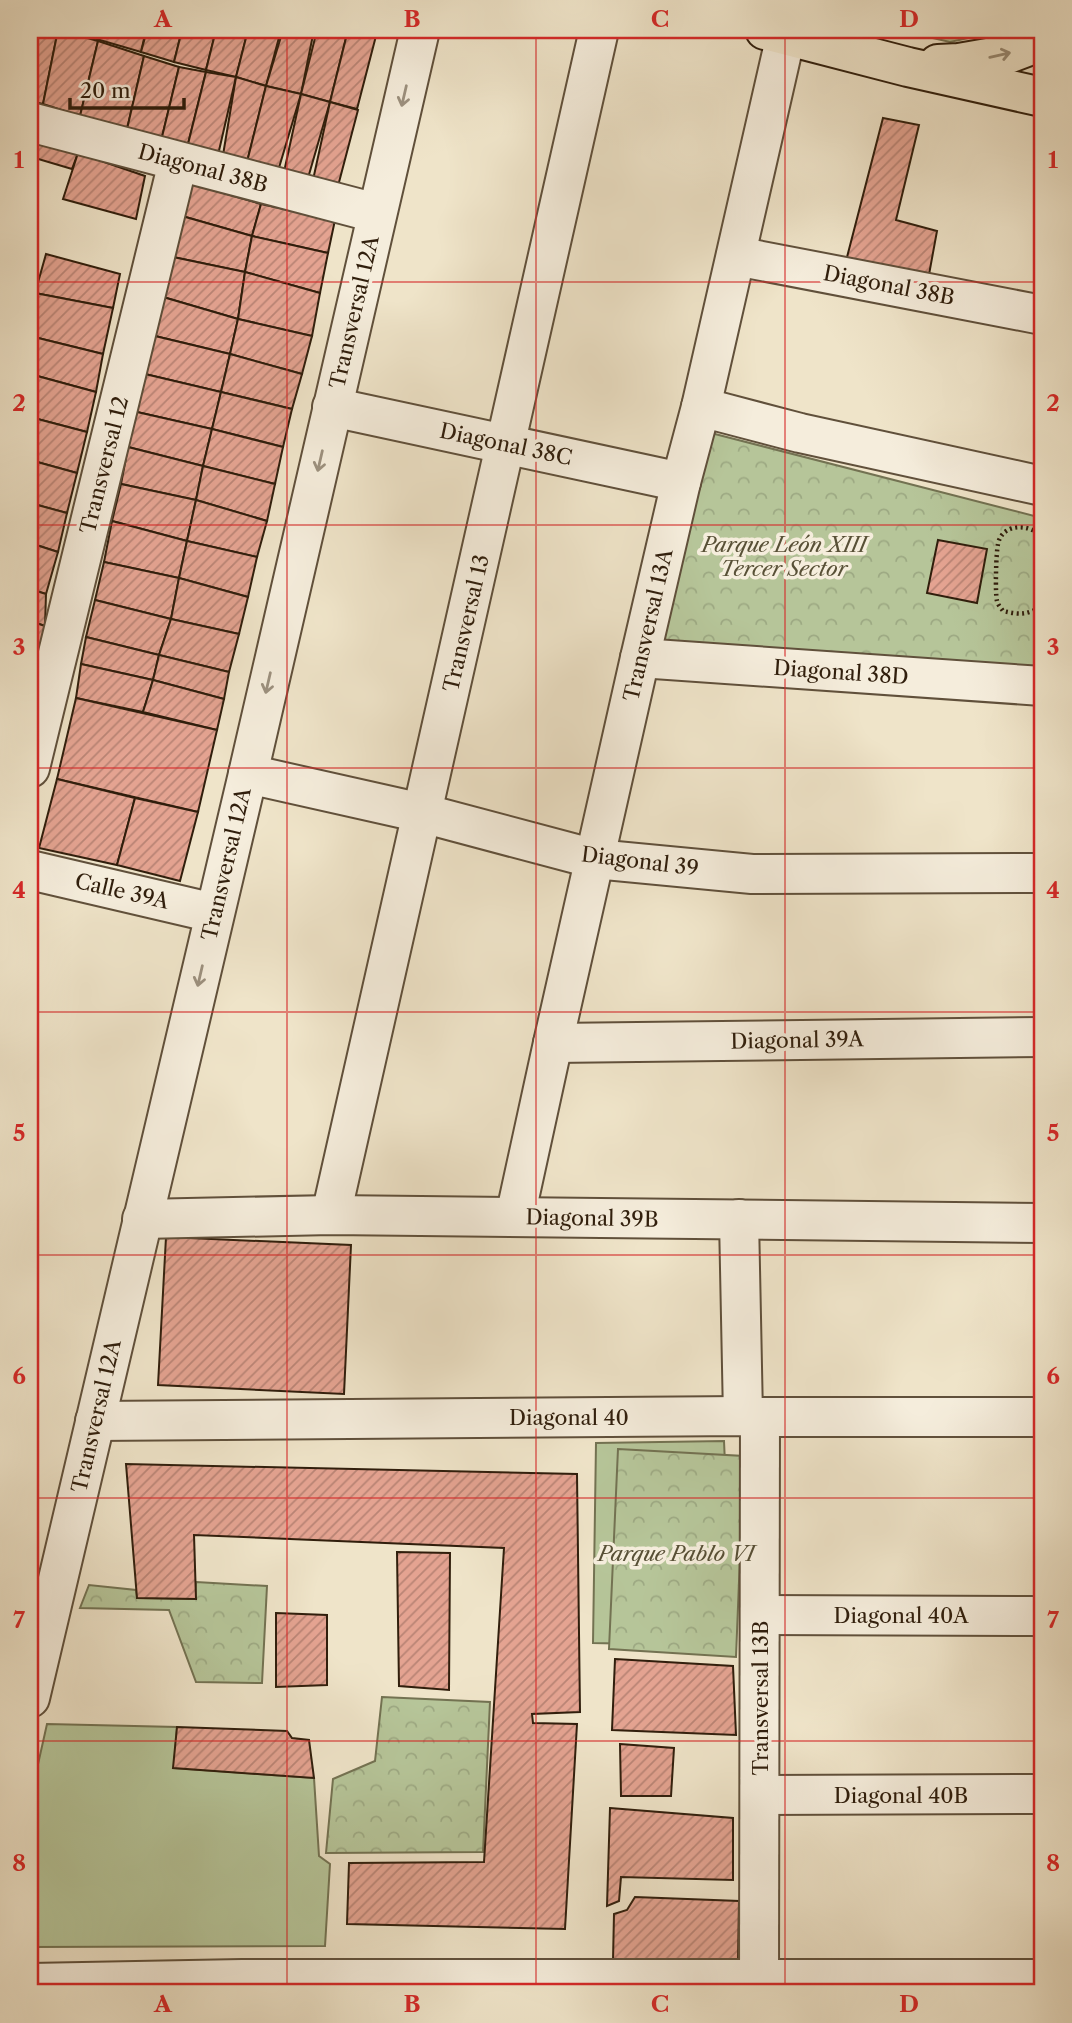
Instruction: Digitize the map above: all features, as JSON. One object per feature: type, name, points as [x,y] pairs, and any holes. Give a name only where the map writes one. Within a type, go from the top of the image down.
[{"type":"main road","points":[[776,32],[1042,97]]},
{"type":"main road","points":[[908,66],[959,63],[1006,55],[1042,41]]},
{"type":"street","name":"Transversal 12A","points":[[30,1698],[420,30]]},
{"type":"street","name":"Transversal 13","points":[[331,1215],[599,30]]},
{"type":"street","name":"Transversal 13A","points":[[515,1217],[640,658],[736,256],[776,32]]},
{"type":"street","name":"Diagonal 38B","points":[[30,122],[376,213]]},
{"type":"street","name":"Transversal 12","points":[[30,768],[178,162]]},
{"type":"street","name":"Diagonal 38B","points":[[736,256],[1042,315]]},
{"type":"street","name":"Diagonal 38C","points":[[332,407],[681,482]]},
{"type":"street","points":[[701,407],[800,433],[1042,486]]},
{"type":"street","name":"Diagonal 38D","points":[[640,658],[1042,686]]},
{"type":"street","name":"Diagonal 39","points":[[247,774],[422,813],[595,859],[752,874],[1042,873]]},
{"type":"street","name":"Calle 39A","points":[[30,870],[215,913]]},
{"type":"street","name":"Diagonal 39A","points":[[553,1043],[1042,1037]]},
{"type":"street","name":"Diagonal 39B","points":[[142,1219],[331,1215],[1042,1223]]},
{"type":"street","name":"Transversal 13B","points":[[739,1219],[752,1417],[760,1615],[759,1978]]},
{"type":"street","name":"Diagonal 40","points":[[95,1421],[1042,1417]]},
{"type":"street","name":"Diagonal 40A","points":[[760,1615],[1042,1616]]},
{"type":"street","name":"Diagonal 40B","points":[[760,1796],[1042,1794]]},
{"type":"street","points":[[30,1983],[681,1986],[759,1978],[879,1986],[1042,1979]]},
{"type":"path","points":[[1042,537],[1034,529],[1015,527],[1006,531],[998,542],[997,601],[1003,611],[1014,614],[1030,614],[1042,606]]},
{"type":"green space","points":[[898,30],[1005,30],[950,42]]},
{"type":"green space","name":"Parque León XIII Tercer Sector","points":[[711,433],[1042,518],[1042,676],[655,648]]},
{"type":"green space","name":"Parque Pablo VI","points":[[724,1441],[733,1646],[593,1643],[596,1443]]},
{"type":"green space","name":"Parque Pablo VI","points":[[618,1449],[744,1456],[736,1657],[609,1649]]},
{"type":"green space","points":[[196,1582],[267,1586],[262,1683],[196,1682],[169,1610],[80,1608],[89,1585],[136,1590],[137,1598],[195,1599]]},
{"type":"green space","points":[[382,1697],[490,1702],[483,1852],[326,1853],[333,1779],[375,1761]]},
{"type":"green space","points":[[47,1724],[177,1727],[174,1768],[314,1778],[319,1856],[330,1864],[325,1946],[30,1947],[30,1800]]},
{"type":"building","points":[[30,30],[58,30],[43,104],[30,101]]},
{"type":"building","points":[[58,30],[95,30],[93,38]]},
{"type":"building","points":[[58,30],[98,41],[80,116],[43,104]]},
{"type":"building","points":[[95,30],[146,30],[141,52],[93,38]]},
{"type":"building","points":[[147,30],[182,30],[174,62],[141,52]]},
{"type":"building","points":[[182,30],[216,30],[206,70],[174,62]]},
{"type":"building","points":[[216,30],[248,30],[236,77],[206,70]]},
{"type":"building","points":[[248,30],[281,30],[266,86],[236,77]]},
{"type":"building","points":[[283,30],[314,30],[301,94],[266,86]]},
{"type":"building","points":[[317,30],[348,30],[330,102],[301,94]]},
{"type":"building","points":[[348,30],[377,32],[357,109],[330,102]]},
{"type":"building","points":[[98,41],[144,56],[127,129],[80,116]]},
{"type":"building","points":[[144,56],[179,67],[161,141],[127,129]]},
{"type":"building","points":[[179,67],[206,72],[187,148],[161,141]]},
{"type":"building","points":[[206,72],[236,77],[218,155],[187,148]]},
{"type":"building","points":[[236,77],[266,86],[247,162],[223,155]]},
{"type":"building","points":[[266,86],[301,94],[278,171],[247,162]]},
{"type":"building","points":[[301,94],[330,102],[308,178],[284,172]]},
{"type":"building","points":[[330,102],[358,110],[338,186],[313,180]]},
{"type":"building","points":[[883,118],[919,125],[896,220],[937,231],[928,280],[846,261]]},
{"type":"building","points":[[30,139],[78,153],[72,169],[35,158],[30,178]]},
{"type":"building","points":[[78,153],[145,176],[136,219],[63,199]]},
{"type":"building","points":[[192,184],[261,204],[252,236],[182,216]]},
{"type":"building","points":[[261,204],[335,220],[328,253],[252,236]]},
{"type":"building","points":[[182,216],[252,236],[245,272],[173,257]]},
{"type":"building","points":[[252,236],[328,253],[320,293],[245,272]]},
{"type":"building","points":[[46,254],[120,274],[113,308],[35,293]]},
{"type":"building","points":[[173,257],[245,272],[238,319],[163,297]]},
{"type":"building","points":[[245,272],[320,293],[312,336],[238,319]]},
{"type":"building","points":[[35,293],[113,308],[103,354],[30,336],[30,313]]},
{"type":"building","points":[[163,297],[238,319],[230,354],[155,336]]},
{"type":"building","points":[[238,319],[312,336],[302,374],[230,354]]},
{"type":"building","points":[[30,336],[103,354],[96,392],[30,374]]},
{"type":"building","points":[[155,336],[230,354],[221,392],[145,374]]},
{"type":"building","points":[[230,354],[302,374],[292,409],[221,392]]},
{"type":"building","points":[[30,374],[96,392],[87,432],[30,417]]},
{"type":"building","points":[[145,374],[221,392],[212,429],[137,412]]},
{"type":"building","points":[[221,392],[292,409],[283,447],[212,429]]},
{"type":"building","points":[[137,412],[212,429],[203,466],[128,447]]},
{"type":"building","points":[[30,417],[87,432],[77,473],[30,460]]},
{"type":"building","points":[[212,429],[283,447],[275,484],[203,466]]},
{"type":"building","points":[[128,447],[203,466],[196,500],[121,484]]},
{"type":"building","points":[[30,460],[77,473],[67,513],[30,503]]},
{"type":"building","points":[[203,466],[275,484],[267,521],[196,500]]},
{"type":"building","points":[[121,484],[196,500],[187,541],[112,521]]},
{"type":"building","points":[[196,500],[267,521],[257,557],[187,541]]},
{"type":"building","points":[[30,503],[67,513],[58,552],[30,543]]},
{"type":"building","points":[[112,521],[187,541],[179,578],[104,562]]},
{"type":"building","points":[[938,540],[987,549],[977,603],[927,593]]},
{"type":"building","points":[[187,541],[257,557],[248,597],[179,578]]},
{"type":"building","points":[[30,543],[58,552],[46,594],[30,589]]},
{"type":"building","points":[[104,562],[179,578],[171,619],[95,600]]},
{"type":"building","points":[[179,578],[248,597],[239,634],[171,619]]},
{"type":"building","points":[[30,589],[46,594],[45,626],[30,621]]},
{"type":"building","points":[[95,600],[171,619],[159,655],[86,637]]},
{"type":"building","points":[[171,619],[239,634],[229,672],[159,655]]},
{"type":"building","points":[[30,621],[45,626],[37,659],[30,658]]},
{"type":"building","points":[[86,637],[159,655],[153,680],[81,664]]},
{"type":"building","points":[[159,655],[229,672],[224,699],[153,680]]},
{"type":"building","points":[[30,658],[37,659],[30,689]]},
{"type":"building","points":[[81,664],[153,680],[143,712],[76,698]]},
{"type":"building","points":[[153,680],[224,699],[217,730],[143,712]]},
{"type":"building","points":[[76,698],[217,730],[198,812],[57,779]]},
{"type":"building","points":[[57,779],[135,798],[117,865],[39,848]]},
{"type":"building","points":[[135,798],[198,812],[180,881],[117,865]]},
{"type":"building","points":[[166,1237],[351,1245],[344,1394],[158,1385]]},
{"type":"building","points":[[126,1464],[577,1474],[580,1712],[532,1714],[533,1723],[577,1724],[565,1929],[347,1924],[349,1863],[484,1862],[504,1548],[194,1535],[196,1599],[137,1598]]},
{"type":"building","points":[[397,1552],[450,1553],[449,1690],[399,1686]]},
{"type":"building","points":[[276,1613],[327,1615],[327,1685],[276,1687]]},
{"type":"building","points":[[615,1659],[733,1666],[736,1735],[612,1730]]},
{"type":"building","points":[[177,1727],[287,1731],[292,1738],[309,1740],[314,1778],[173,1768]]},
{"type":"building","points":[[620,1744],[674,1748],[671,1796],[621,1796]]},
{"type":"building","points":[[610,1808],[733,1818],[733,1880],[621,1877],[619,1901],[607,1906]]},
{"type":"building","points":[[635,1897],[739,1901],[738,1963],[613,1961],[614,1914],[627,1910]]}]
